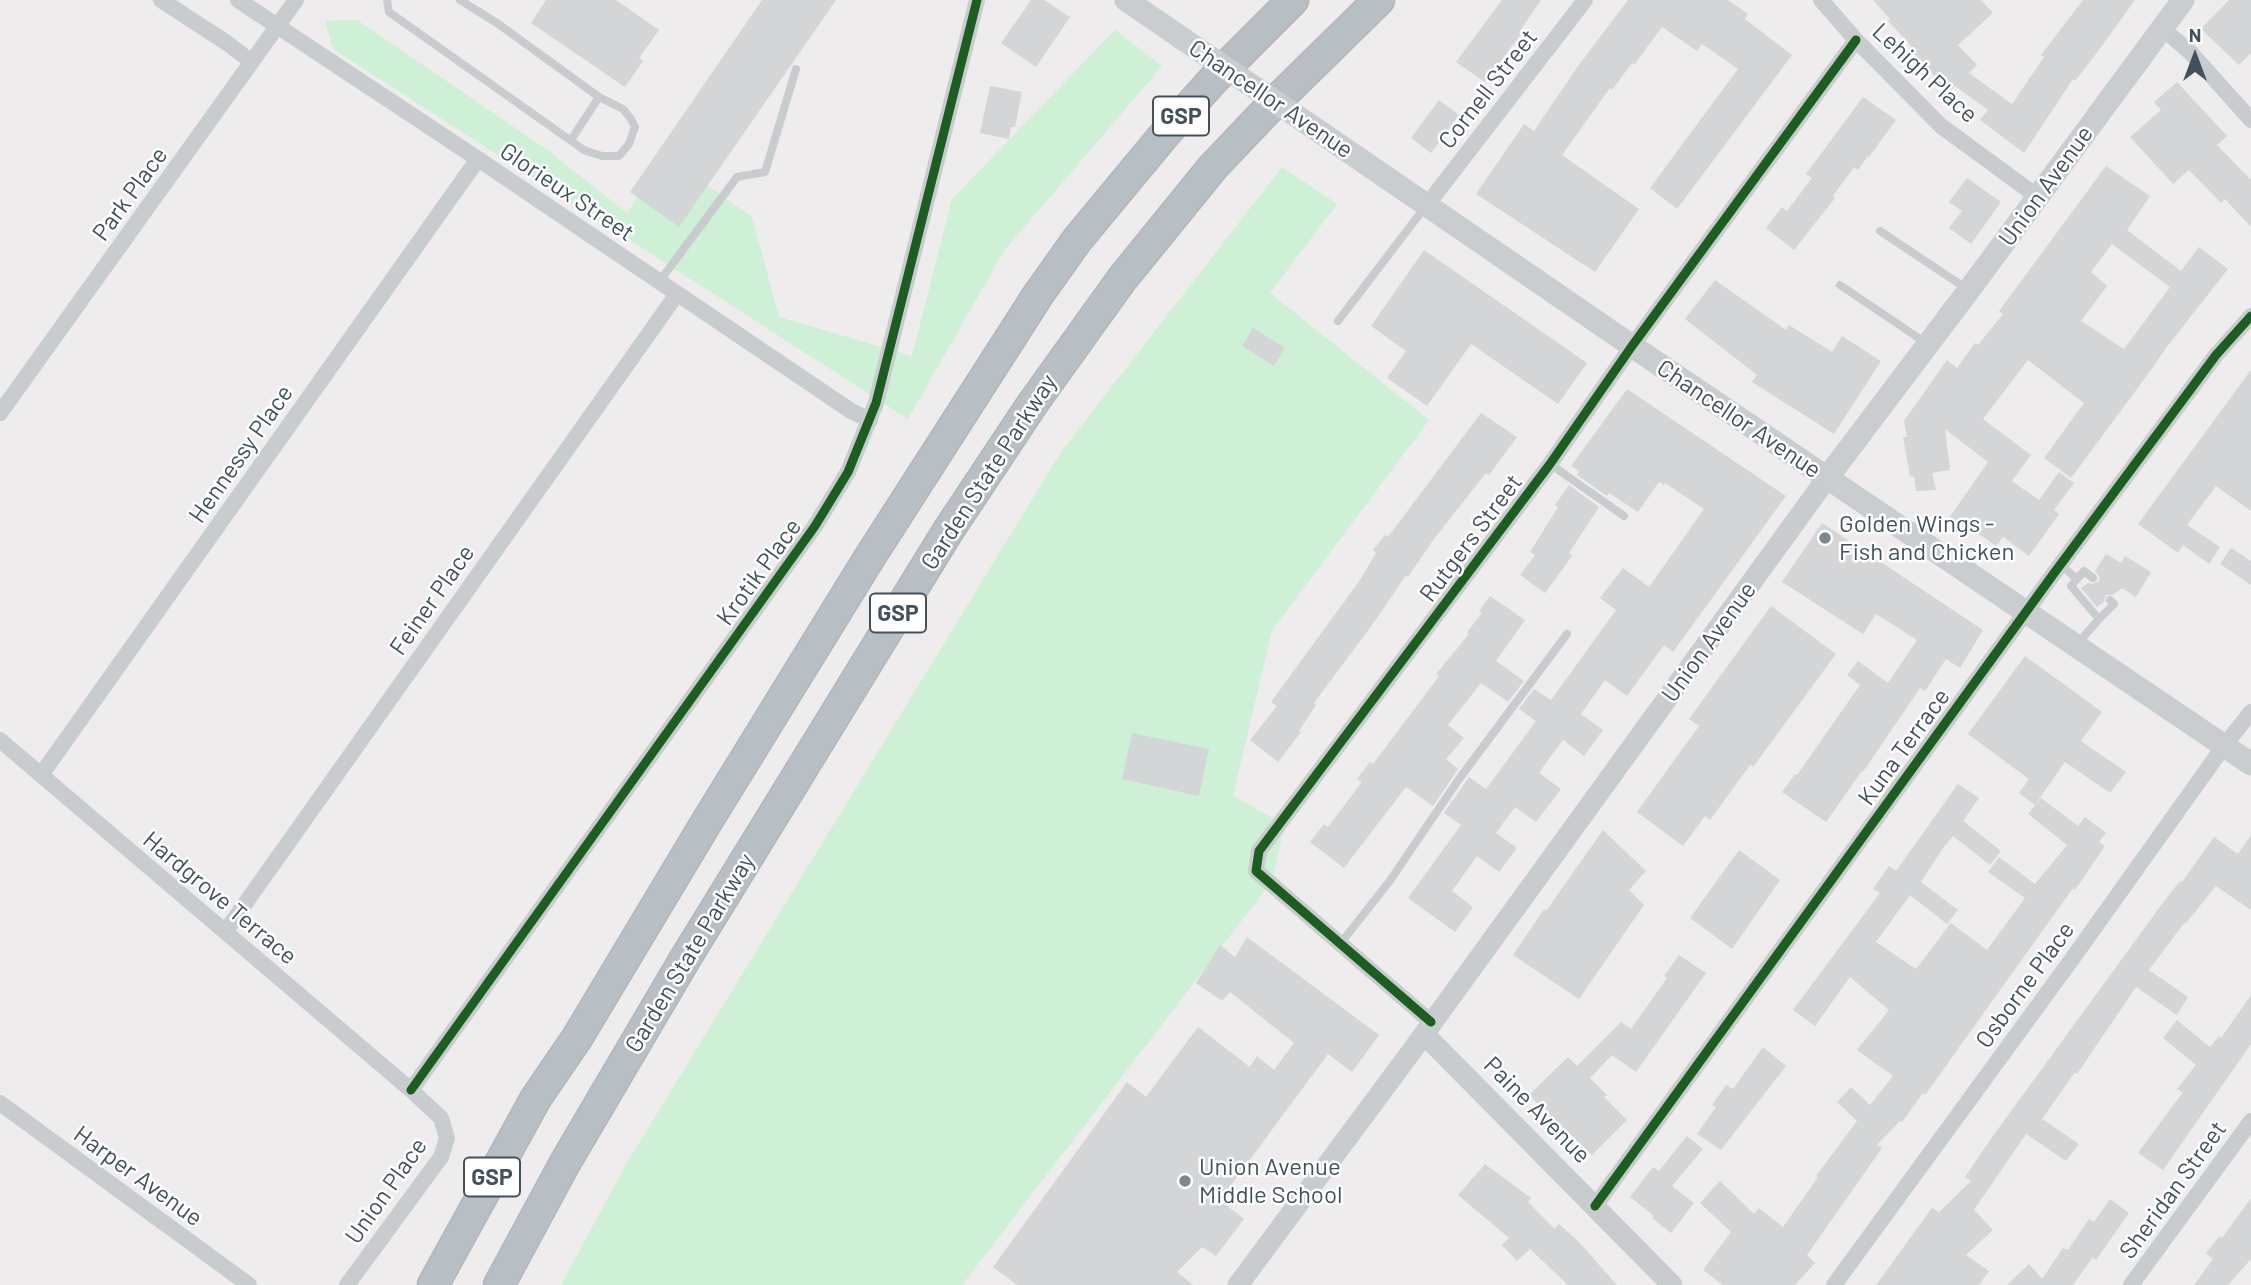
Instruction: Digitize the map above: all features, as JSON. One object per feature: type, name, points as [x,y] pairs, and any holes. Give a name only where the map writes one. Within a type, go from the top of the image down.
[{"type":"highway","name":"GSP","points":[[433,1285],[536,1098],[577,1038],[868,560],[1038,295],[1077,240],[1164,135],[1215,78],[1293,0]]},
{"type":"highway","name":"Garden State Parkway","points":[[499,1285],[566,1161],[685,959],[948,531],[1040,393],[1122,279],[1213,167],[1379,0]]},
{"type":"main road","name":"Chancellor Avenue","points":[[1125,0],[2251,764]]},
{"type":"main road","name":"Union Avenue","points":[[1827,478],[2183,0]]},
{"type":"street","points":[[161,0],[252,62]]},
{"type":"street","name":"Glorieux Street","points":[[238,0],[851,411],[870,420]]},
{"type":"street","name":"Park Place","points":[[0,414],[296,0]]},
{"type":"street","name":"Krotik Place","points":[[411,1090],[815,526],[849,472],[870,420],[977,0]]},
{"type":"street","name":"Cornell Street","points":[[1427,205],[1585,0]]},
{"type":"street","name":"Lehigh Place","points":[[1821,0],[1856,40],[1941,126],[2038,197]]},
{"type":"street","points":[[2162,28],[2191,53],[2251,120]]},
{"type":"street","name":"Rutgers Street","points":[[1427,1028],[1340,944],[1256,871],[1259,851],[1550,464],[1632,346],[1856,40]]},
{"type":"street","name":"Hennessy Place","points":[[41,775],[478,159]]},
{"type":"street","name":"Feiner Place","points":[[225,932],[677,294]]},
{"type":"street","name":"Kuna Terrace","points":[[1595,1206],[2026,612],[2217,355],[2251,316]]},
{"type":"street","name":"Union Avenue","points":[[1246,1282],[1827,478]]},
{"type":"street","name":"Osborne Place","points":[[1834,1285],[2251,712]]},
{"type":"street","name":"Hardgrove Terrace","points":[[0,740],[411,1090]]},
{"type":"street","name":"Paine Avenue","points":[[1427,1028],[1672,1285]]},
{"type":"street","name":"Union Place","points":[[348,1285],[445,1148],[447,1138],[441,1118],[411,1090]]},
{"type":"street","name":"Harper Avenue","points":[[0,1103],[249,1285]]},
{"type":"street","name":"Sheridan Street","points":[[2132,1285],[2251,1121]]},
{"type":"lane","points":[[387,0],[389,12],[584,150],[602,156],[619,156],[629,144],[635,127],[623,109],[599,97],[497,23],[460,0]]},
{"type":"lane","points":[[659,282],[737,177],[765,172],[796,69]]},
{"type":"lane","points":[[571,140],[599,97]]},
{"type":"lane","points":[[1338,321],[1427,205]]},
{"type":"lane","points":[[1880,231],[1969,290]]},
{"type":"lane","points":[[1840,285],[1928,344]]},
{"type":"lane","points":[[1550,464],[1624,516]]},
{"type":"lane","points":[[2061,565],[2077,579]]},
{"type":"lane","points":[[2093,578],[2084,570],[2071,586],[2099,620]]},
{"type":"lane","points":[[2076,646],[2114,604],[2110,600]]},
{"type":"lane","points":[[1340,944],[1389,882],[1459,779],[1567,635]]},
{"type":"green space","points":[[357,20],[546,149],[627,213],[665,155],[752,217],[779,317],[912,356],[952,199],[1115,30],[1162,66],[1004,251],[908,419],[333,49],[325,21]]},
{"type":"green space","points":[[1282,167],[1337,204],[1270,293],[1429,420],[1272,630],[1233,796],[1285,825],[1272,881],[962,1285],[561,1285],[625,1166],[1061,452]]},
{"type":"building","points":[[546,0],[616,0],[659,30],[639,58],[643,61],[625,87],[531,23]]},
{"type":"building","points":[[762,0],[836,0],[679,227],[630,192]]},
{"type":"building","points":[[1031,0],[1044,0],[1070,17],[1036,67],[1001,43]]},
{"type":"building","points":[[1502,0],[1541,0],[1519,32],[1521,34],[1485,82],[1456,62]]},
{"type":"building","points":[[1628,0],[1728,0],[1748,14],[1745,19],[1792,55],[1677,209],[1650,188],[1738,69],[1702,44],[1697,51],[1662,27],[1634,65],[1632,63],[1612,90],[1610,88],[1562,155],[1639,209],[1595,272],[1476,194],[1524,124],[1534,131],[1578,66]]},
{"type":"building","points":[[1873,0],[1981,0],[1993,13],[1958,45],[1977,65],[1969,73],[2012,104],[2044,57],[2041,55],[2083,0],[2135,0],[2075,81],[2073,79],[2024,153],[1980,120],[1988,110],[1955,86],[1949,92],[1909,48],[1911,46]]},
{"type":"building","points":[[2229,0],[2251,0],[2251,53],[2239,65],[2201,29]]},
{"type":"building","points":[[2177,82],[2227,136],[2217,145],[2251,180],[2251,227],[2225,199],[2221,203],[2189,170],[2173,184],[2130,137],[2161,110],[2154,102]]},
{"type":"building","points":[[990,86],[1022,92],[1015,127],[1011,127],[1009,139],[980,133]]},
{"type":"building","points":[[1863,97],[1896,120],[1858,170],[1854,167],[1833,196],[1835,198],[1794,250],[1766,228],[1782,207],[1787,211],[1812,178],[1806,174]]},
{"type":"building","points":[[1439,100],[1459,115],[1431,153],[1411,138]]},
{"type":"building","points":[[2106,166],[2150,196],[2127,230],[2181,271],[2199,247],[2228,269],[2166,348],[2071,478],[2044,458],[2084,403],[2028,360],[1983,419],[2031,455],[2012,481],[2039,500],[2059,472],[2074,483],[2054,510],[2059,514],[2029,556],[2003,537],[1996,546],[1969,527],[1967,530],[1949,518],[1988,462],[1945,429],[1950,470],[1932,473],[1936,490],[1916,491],[1914,477],[1910,476],[1903,437],[1907,437],[1904,421],[1947,360],[1957,368],[1975,343],[1978,345],[2003,314],[1999,311]],"holes":[[[2112,244],[2170,287],[2124,349],[2081,321],[2107,286],[2091,272]]]},
{"type":"building","points":[[1967,178],[2001,202],[1971,244],[1949,228],[1962,211],[1949,202]]},
{"type":"building","points":[[1424,250],[1587,363],[1558,404],[1471,344],[1427,406],[1387,378],[1406,351],[1371,326]]},
{"type":"building","points":[[1715,280],[1786,330],[1789,325],[1832,352],[1842,336],[1881,361],[1834,434],[1752,382],[1757,375],[1685,319]]},
{"type":"building","points":[[1253,328],[1285,348],[1274,366],[1242,346]]},
{"type":"building","points":[[2251,370],[2251,511],[2216,486],[2187,525],[2220,547],[2209,564],[2183,545],[2178,553],[2138,524]]},
{"type":"building","points":[[1627,389],[1786,496],[1673,652],[1664,645],[1627,696],[1605,680],[1581,714],[1603,730],[1584,756],[1563,740],[1551,756],[1539,773],[1561,789],[1536,822],[1515,807],[1496,833],[1517,848],[1499,872],[1477,856],[1452,891],[1473,907],[1455,932],[1408,898],[1461,825],[1444,813],[1469,777],[1486,789],[1536,721],[1519,709],[1534,689],[1551,700],[1616,610],[1600,598],[1623,568],[1649,587],[1704,509],[1665,483],[1664,485],[1659,482],[1638,512],[1609,493],[1607,496],[1577,475],[1579,471],[1571,466]]},
{"type":"building","points":[[1481,413],[1517,437],[1489,475],[1486,473],[1434,539],[1408,577],[1406,575],[1314,703],[1316,705],[1299,731],[1301,732],[1278,762],[1250,740],[1277,706],[1271,702],[1360,580],[1376,553],[1373,550],[1385,535],[1388,537]]},
{"type":"building","points":[[1569,485],[1599,507],[1569,553],[1572,556],[1545,593],[1520,575],[1535,555],[1530,552]]},
{"type":"building","points":[[1822,523],[1983,630],[1960,668],[1946,659],[1925,691],[1920,688],[1826,822],[1782,792],[1795,774],[1797,775],[1860,685],[1847,675],[1858,661],[1888,683],[1917,640],[1876,614],[1863,634],[1782,582]]},
{"type":"building","points":[[2231,548],[2251,561],[2251,585],[2220,564]]},
{"type":"building","points":[[2106,554],[2121,563],[2125,556],[2151,572],[2136,597],[2122,588],[2113,595],[2106,595],[2104,602],[2097,607],[2081,588],[2088,583],[2099,581],[2095,571]]},
{"type":"building","points":[[1490,596],[1525,620],[1496,661],[1524,681],[1508,702],[1481,683],[1448,725],[1464,738],[1446,759],[1458,769],[1433,806],[1406,787],[1344,868],[1310,842],[1324,824],[1328,827],[1362,782],[1357,779],[1370,762],[1373,764],[1439,676],[1436,674],[1469,634],[1467,632],[1482,613],[1479,611]]},
{"type":"building","points":[[1771,606],[1836,654],[1753,767],[1750,765],[1710,820],[1705,816],[1683,846],[1637,812],[1699,726],[1689,719]]},
{"type":"building","points":[[2025,656],[2102,712],[2081,741],[2126,772],[2110,793],[2065,762],[2035,805],[2019,793],[2029,779],[1968,734]]},
{"type":"building","points":[[1132,733],[1209,749],[1199,796],[1122,779]]},
{"type":"building","points":[[1958,784],[1979,798],[1963,821],[2001,851],[1990,865],[1953,836],[1943,848],[1921,882],[1958,910],[1947,924],[1910,895],[1876,942],[1916,969],[1951,923],[1987,950],[2025,898],[1988,872],[1999,857],[2035,884],[2067,845],[2028,814],[2041,798],[2078,826],[2085,817],[2106,833],[2099,842],[2105,846],[1925,1095],[1923,1093],[1902,1122],[1877,1145],[1882,1148],[1807,1255],[1815,1263],[1795,1285],[1723,1285],[1703,1270],[1731,1232],[1700,1203],[1720,1181],[1754,1214],[1759,1208],[1783,1227],[1818,1177],[1816,1176],[1857,1121],[1837,1102],[1851,1087],[1870,1105],[1893,1076],[1857,1050],[1889,1010],[1850,977],[1815,1026],[1793,1010],[1880,893],[1873,889],[1889,866],[1896,871]]},
{"type":"building","points":[[1603,830],[1646,871],[1629,890],[1644,905],[1579,999],[1513,955]]},
{"type":"building","points":[[2251,835],[2251,910],[2216,886],[2149,970],[2188,997],[2177,1015],[2136,987],[2077,1074],[2075,1072],[2042,1119],[2079,1144],[2066,1161],[2026,1134],[1974,1210],[1993,1230],[1966,1255],[1989,1271],[1979,1285],[1876,1285],[1932,1208],[1939,1212],[1971,1181],[1965,1177],[1990,1140],[2214,837],[2238,854]]},
{"type":"building","points":[[1739,850],[1780,880],[1732,949],[1690,918]]},
{"type":"building","name":"Union Avenue Middle School","points":[[1247,937],[1379,1035],[1352,1072],[1328,1054],[1220,1200],[1244,1219],[1216,1256],[1202,1247],[1177,1272],[1193,1285],[1017,1285],[993,1267],[1127,1082],[1146,1097],[1198,1027],[1250,1067],[1257,1056],[1274,1070],[1294,1043],[1230,992],[1222,1001],[1196,983],[1220,945],[1235,957]]},
{"type":"building","points":[[1679,955],[1706,973],[1636,1072],[1612,1055],[1590,1078],[1627,1120],[1592,1155],[1529,1095],[1568,1057],[1577,1066],[1621,1022],[1631,1029],[1667,978],[1664,976]]},
{"type":"building","points":[[2251,995],[2251,1044],[2163,1170],[2138,1153],[2183,1092],[2177,1089],[2196,1065],[2163,1038],[2177,1020],[2210,1047],[2219,1036],[2221,1038]]},
{"type":"building","points":[[1763,1047],[1786,1066],[1721,1150],[1697,1134],[1716,1107],[1712,1105],[1726,1085],[1733,1089]]},
{"type":"building","points":[[1687,1136],[1703,1149],[1672,1186],[1694,1203],[1671,1233],[1630,1197],[1653,1167],[1659,1171]]},
{"type":"building","points":[[1485,1164],[1531,1198],[1528,1202],[1555,1229],[1559,1224],[1579,1242],[1617,1285],[1568,1285],[1530,1249],[1517,1261],[1502,1245],[1509,1238],[1458,1195]]},
{"type":"building","points":[[2251,1198],[2251,1259],[2228,1285],[2194,1285],[2213,1259],[2206,1253],[2220,1236],[2222,1238]]},
{"type":"building","points":[[2110,1199],[2129,1213],[2096,1260],[2092,1258],[2073,1285],[2007,1285],[2029,1264],[2042,1279],[2063,1248],[2068,1250],[2089,1219],[2094,1222]]},
{"type":"cycle path","points":[[411,1090],[815,526],[848,472],[876,403],[977,0]]},
{"type":"cycle path","points":[[1431,1022],[1256,871],[1259,851],[1550,464],[1632,346],[1856,40]]},
{"type":"cycle path","points":[[1595,1206],[2052,576],[2216,355],[2251,316]]},
{"type":"place","name":"Golden Wings - Fish and Chicken","points":[[1825,538]]},
{"type":"place","name":"Union Avenue Middle School","points":[[1185,1181]]}]
